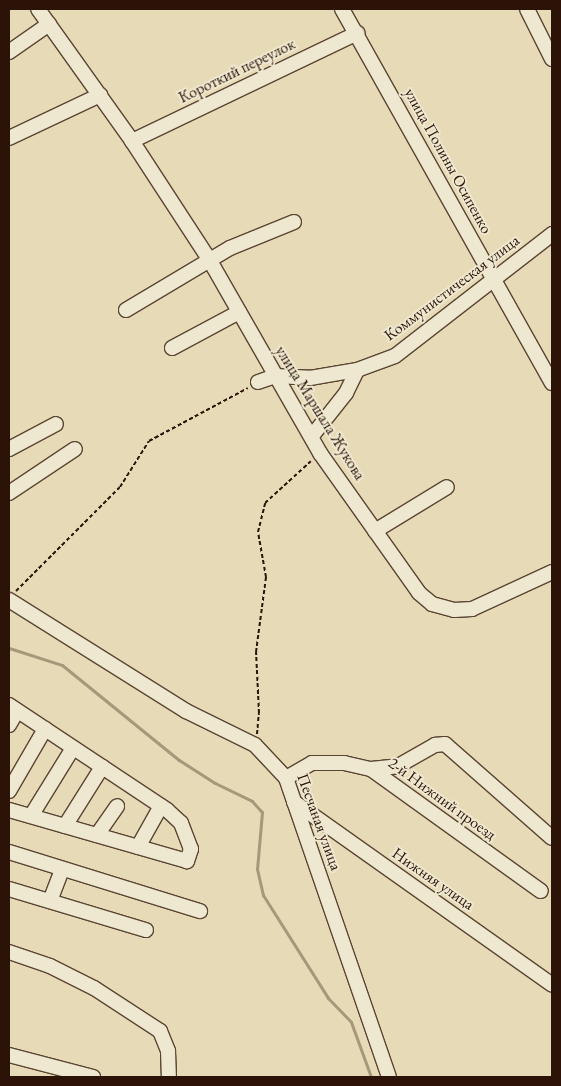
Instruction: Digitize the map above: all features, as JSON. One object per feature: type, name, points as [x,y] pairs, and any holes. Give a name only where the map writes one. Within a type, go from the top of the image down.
[{"type":"street","name":"улица Маршала Жукова","points":[[38,9],[132,141],[209,259],[320,453],[419,594],[432,604],[454,610],[472,609],[552,572]]},
{"type":"street","name":"улица Полины Осипенко","points":[[342,9],[552,383]]},
{"type":"street","points":[[527,9],[552,59]]},
{"type":"street","points":[[9,52],[49,24]]},
{"type":"street","name":"Короткий переулок","points":[[132,141],[357,33]]},
{"type":"street","points":[[9,138],[100,95]]},
{"type":"street","points":[[126,310],[209,259],[294,222]]},
{"type":"street","name":"Коммунистическая улица","points":[[258,382],[276,376],[310,378],[357,370],[395,356],[493,277],[552,234]]},
{"type":"street","points":[[172,348],[239,312]]},
{"type":"street","points":[[312,436],[346,393],[357,370]]},
{"type":"street","points":[[9,449],[56,424]]},
{"type":"street","points":[[9,492],[75,449]]},
{"type":"street","points":[[375,531],[447,487]]},
{"type":"street","name":"Песчаная улица","points":[[12,596],[186,712],[255,745],[286,778],[391,1075]]},
{"type":"street","points":[[9,725],[13,708],[161,806],[181,823],[191,849],[187,861],[9,810]]},
{"type":"street","points":[[9,791],[45,729]]},
{"type":"street","points":[[371,768],[398,766],[435,745],[445,744],[552,838]]},
{"type":"street","points":[[31,816],[73,748]]},
{"type":"street","name":"2-й Нижний проезд","points":[[286,778],[312,763],[344,763],[371,768],[541,891]]},
{"type":"street","points":[[64,826],[102,767]]},
{"type":"street","name":"Нижняя улица","points":[[294,801],[552,985]]},
{"type":"street","points":[[97,835],[117,806]]},
{"type":"street","points":[[138,847],[161,806]]},
{"type":"street","points":[[9,852],[200,911]]},
{"type":"street","points":[[50,901],[62,869]]},
{"type":"street","points":[[9,889],[146,930]]},
{"type":"street","points":[[9,952],[50,966],[94,988],[160,1031],[168,1051],[169,1077]]},
{"type":"street","points":[[9,1058],[63,1073],[93,1077]]},
{"type":"path","points":[[12,596],[63,548],[120,487],[149,442],[258,382]]},
{"type":"path","points":[[255,745],[259,713],[256,652],[266,577],[258,532],[265,503],[320,453]]},
{"type":"waterway","points":[[9,648],[62,665],[179,760],[215,783],[252,801],[262,812],[257,869],[263,895],[328,998],[351,1022],[371,1077]]}]
